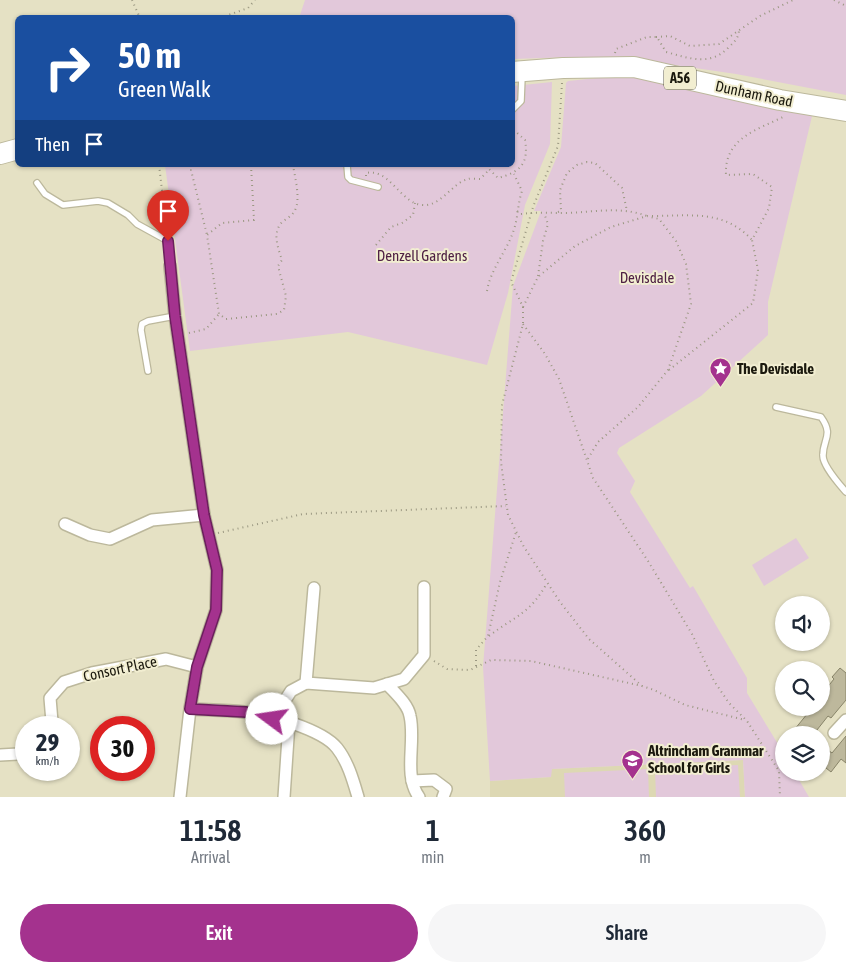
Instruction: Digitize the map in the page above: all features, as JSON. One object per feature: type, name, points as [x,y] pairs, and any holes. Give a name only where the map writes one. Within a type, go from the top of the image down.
[{"type":"highway","name":"Dunham Road","points":[[517,71],[613,67],[634,68],[780,100],[846,112]]},
{"type":"highway","points":[[0,140],[15,138]]},
{"type":"highway","points":[[0,154],[15,150]]},
{"type":"street","points":[[170,266],[178,336],[187,364],[204,515],[217,570],[216,610],[197,667],[180,797]]},
{"type":"street","points":[[65,524],[90,535],[110,539],[152,520],[204,515]]},
{"type":"street","points":[[272,719],[291,692],[306,683],[374,688],[404,679],[424,656],[424,587]]},
{"type":"street","points":[[306,683],[314,588]]},
{"type":"street","name":"Consort Place","points":[[52,716],[50,698],[64,682],[92,673],[166,659],[197,667]]},
{"type":"street","points":[[387,684],[401,699],[410,714],[412,781],[419,797]]},
{"type":"street","points":[[190,709],[246,712],[289,723],[324,737],[336,746],[347,764],[358,797]]},
{"type":"street","points":[[834,733],[846,720]]},
{"type":"street","points":[[284,797],[289,723]]},
{"type":"street","points":[[0,755],[15,754]]},
{"type":"street","points":[[412,781],[434,780],[446,789],[443,797]]},
{"type":"lane","points":[[515,107],[520,101],[517,71]]},
{"type":"lane","points":[[347,167],[348,177],[355,182],[378,187]]},
{"type":"lane","points":[[37,183],[45,194],[63,204],[98,201],[108,203],[128,215],[136,224],[168,241],[170,266]]},
{"type":"lane","points":[[148,371],[140,330],[142,324],[148,321],[175,316]]},
{"type":"lane","points":[[776,407],[821,417],[828,430],[827,442],[822,455],[825,464],[846,492]]},
{"type":"path","points":[[132,0],[139,15]]},
{"type":"path","points":[[228,15],[248,8],[255,0]]},
{"type":"path","points":[[613,67],[616,50],[647,37],[670,36],[690,46],[719,44],[767,12],[793,0]]},
{"type":"path","points":[[834,0],[846,6]]},
{"type":"path","points":[[655,37],[657,37],[666,52],[694,59],[713,59],[728,49],[738,38],[739,31]]},
{"type":"path","points":[[562,96],[558,146],[531,213],[511,282],[523,306],[523,324],[502,405],[501,462],[508,515],[516,532],[547,583],[589,639],[642,686]]},
{"type":"path","points":[[752,240],[769,208],[772,187],[753,174],[726,175],[725,162],[739,139],[785,116]]},
{"type":"path","points":[[488,167],[498,178],[514,174],[524,162],[528,152],[525,140],[515,131]]},
{"type":"path","points":[[557,213],[561,210],[560,190],[567,172],[577,165],[587,162],[595,163],[622,188],[627,211]]},
{"type":"path","points":[[159,167],[168,241]]},
{"type":"path","points":[[192,167],[191,170],[207,235],[219,314],[226,319],[277,314],[284,310],[286,296],[278,266],[282,260],[276,239],[282,223],[290,217],[296,208],[297,193],[292,167]]},
{"type":"path","points":[[207,235],[222,223],[254,220],[251,167]]},
{"type":"path","points":[[364,184],[366,174],[372,172],[388,180],[407,198],[422,205],[430,203],[468,179],[480,179],[489,170]]},
{"type":"path","points":[[487,291],[489,280],[515,227],[522,191],[514,174]]},
{"type":"path","points":[[376,245],[391,227],[402,223],[413,214],[416,203]]},
{"type":"path","points":[[517,211],[520,214],[604,210],[627,211],[659,219],[676,240],[686,264],[690,287],[691,304],[668,370]]},
{"type":"path","points":[[523,306],[538,277],[543,241],[548,224],[544,213]]},
{"type":"path","points":[[538,277],[575,246],[594,235],[611,227],[647,216],[690,214],[709,217],[734,224],[752,240],[758,270],[753,303],[668,370],[638,407],[598,442],[586,462]]},
{"type":"path","points":[[178,336],[206,329],[219,314]]},
{"type":"path","points":[[523,324],[545,354],[559,379],[593,478],[648,561],[692,634],[714,681],[729,703],[747,721],[780,771],[780,797]]},
{"type":"path","points":[[209,536],[303,514],[507,506]]},
{"type":"path","points":[[488,636],[500,582],[516,532]]},
{"type":"path","points":[[476,667],[476,650],[488,636],[538,600],[547,583]]},
{"type":"path","points":[[424,656],[447,669],[470,670],[482,662],[491,660],[531,661],[642,686],[685,705],[747,721]]},
{"type":"shaded area","name":"Altrincham Grammar School for Girls","points":[[743,760],[745,797],[490,797],[490,781],[551,777],[551,769]]},
{"type":"green space","points":[[305,0],[846,0],[846,95],[736,74],[640,60],[571,57],[515,59],[515,15],[300,15]]},
{"type":"green space","name":"Devisdale","points":[[637,74],[813,112],[768,302],[768,335],[701,396],[619,448],[617,453],[635,481],[630,492],[690,588],[693,586],[747,678],[747,693],[775,739],[775,781],[800,781],[809,797],[745,797],[743,760],[552,769],[551,777],[490,781],[483,667],[513,286],[541,211],[534,211],[561,147],[566,83],[568,81]]},
{"type":"green space","name":"Denzell Gardens","points":[[552,82],[550,144],[525,205],[508,293],[487,365],[348,332],[190,351],[165,167],[515,167],[515,86]]},
{"type":"green space","points":[[796,538],[809,558],[764,586],[752,565]]},
{"type":"green space","points":[[738,765],[740,797],[656,797],[655,769]]},
{"type":"green space","points":[[648,769],[649,797],[565,797],[564,773]]},
{"type":"building","points":[[840,668],[846,673],[846,700],[831,718],[828,716],[830,716],[830,684],[834,679],[832,677]]},
{"type":"building","points":[[805,716],[828,716],[820,726],[797,726]]},
{"type":"building","points":[[846,736],[846,763],[841,759],[831,772],[830,752],[832,753]]},
{"type":"place","name":"The Devisdale","points":[[721,388]]},
{"type":"place","name":"Altrincham Grammar School for Girls","points":[[632,779]]},
{"type":"route","points":[[168,241],[175,316],[204,515],[217,570],[216,610],[197,667],[190,709],[246,712],[272,719]]}]
